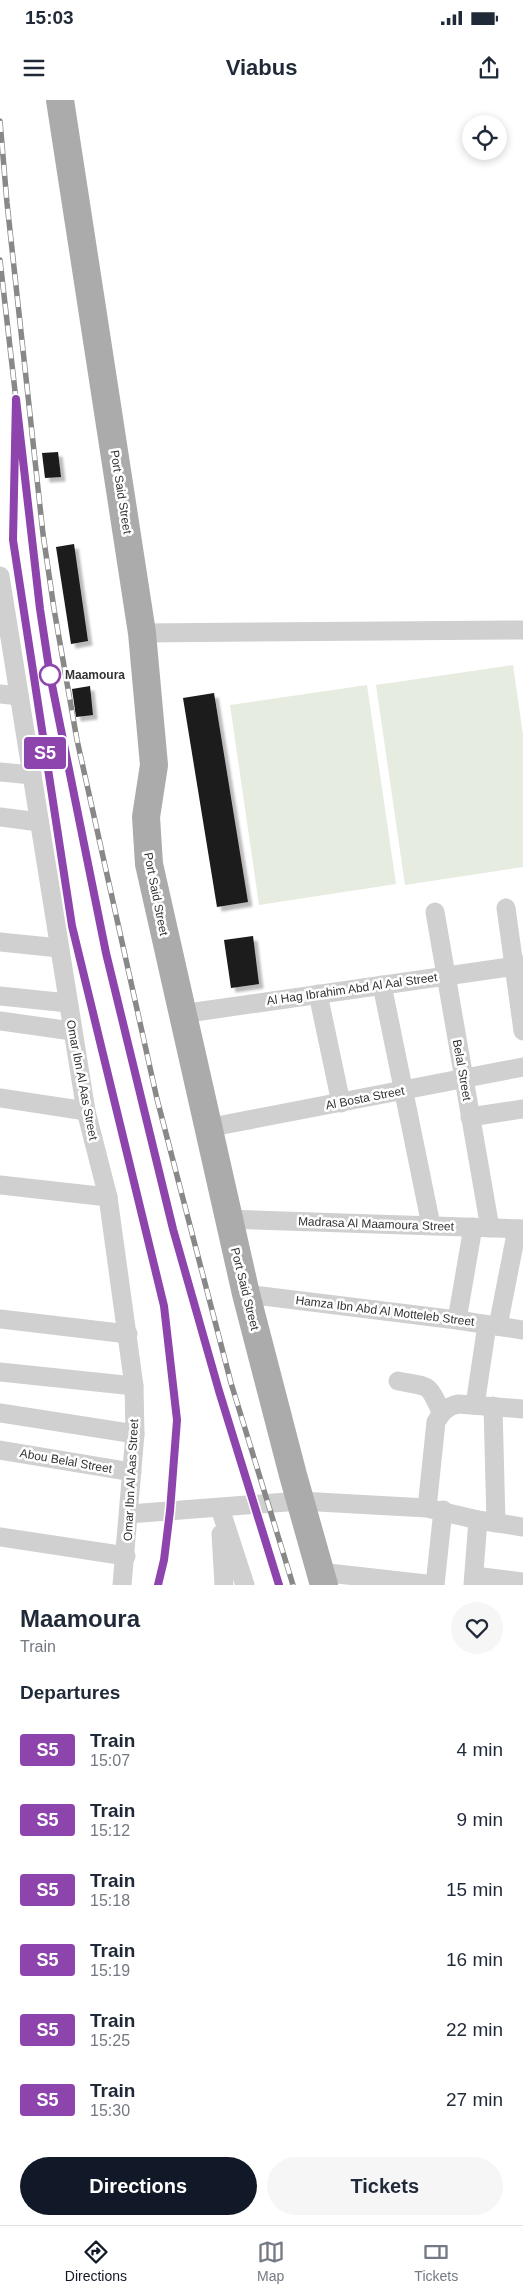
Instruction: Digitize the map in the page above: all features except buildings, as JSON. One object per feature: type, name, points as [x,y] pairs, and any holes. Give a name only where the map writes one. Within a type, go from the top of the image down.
[{"type":"main road","name":"Port Said Street","points":[[60,100],[142,633],[154,765],[146,817],[147,850],[207,1128],[246,1294],[322,1579]]},
{"type":"street","name":"Omar Ibn Al Aas Street","points":[[0,576],[4,628],[19,696],[72,1031],[86,1110],[108,1197],[128,1334],[134,1386],[135,1434],[122,1585]]},
{"type":"street","points":[[142,633],[523,630]]},
{"type":"street","points":[[0,694],[19,696]]},
{"type":"street","points":[[0,772],[32,775]]},
{"type":"street","points":[[0,817],[39,822]]},
{"type":"street","points":[[506,908],[518,966],[523,1031]]},
{"type":"street","name":"Belal Street","points":[[435,912],[470,1117],[482,1228]]},
{"type":"street","points":[[0,948],[0,942],[59,948]]},
{"type":"street","name":"Al Hag Ibrahim Abd Al Aal Street","points":[[182,1014],[518,966]]},
{"type":"street","points":[[382,985],[431,1226]]},
{"type":"street","points":[[318,994],[341,1103]]},
{"type":"street","points":[[0,996],[68,1002]]},
{"type":"street","points":[[0,1021],[72,1031]]},
{"type":"street","name":"Al Bosta Street","points":[[207,1128],[523,1067]]},
{"type":"street","points":[[0,1098],[86,1110]]},
{"type":"street","points":[[470,1117],[523,1109]]},
{"type":"street","points":[[0,1185],[108,1197]]},
{"type":"street","name":"Madrasa Al Maamoura Street","points":[[228,1219],[520,1229]]},
{"type":"street","points":[[457,1320],[482,1228]]},
{"type":"street","points":[[520,1229],[492,1325],[484,1406],[487,1521],[474,1580],[523,1582]]},
{"type":"street","name":"Hamza Ibn Abd Al Motteleb Street","points":[[246,1294],[523,1330]]},
{"type":"street","points":[[0,1319],[128,1334]]},
{"type":"street","points":[[0,1372],[134,1386]]},
{"type":"street","points":[[398,1381],[427,1386],[441,1412]]},
{"type":"street","points":[[322,1579],[435,1585],[436,1422],[441,1412],[449,1406],[458,1404],[523,1409]]},
{"type":"street","points":[[0,1413],[135,1434]]},
{"type":"street","name":"Abou Belal Street","points":[[0,1450],[132,1472]]},
{"type":"street","points":[[129,1514],[300,1501],[435,1509],[523,1527]]},
{"type":"street","points":[[220,1508],[224,1585]]},
{"type":"street","points":[[220,1508],[245,1585]]},
{"type":"street","points":[[0,1537],[126,1556]]},
{"type":"shaded area","points":[[513,665],[523,735],[523,867],[405,885],[376,685]]},
{"type":"shaded area","points":[[367,685],[396,884],[259,905],[230,705]]},
{"type":"railway","points":[[0,121],[7,203],[43,534],[77,740],[157,1099],[231,1383],[293,1585]]},
{"type":"railway","points":[[0,260],[40,609],[50,675],[106,953],[173,1229],[219,1391],[279,1585]]},
{"type":"railway","points":[[15,441],[13,540],[71,926],[164,1306],[177,1420],[170,1511],[164,1560],[158,1585]]},
{"type":"train","name":"S5","points":[[158,1585],[164,1560],[170,1511],[177,1420],[164,1306],[72,926],[13,540],[16,399],[40,609],[50,675],[106,953],[173,1229],[219,1391],[279,1585]]},
{"type":"place","name":"Maamoura","points":[[50,675]]}]
